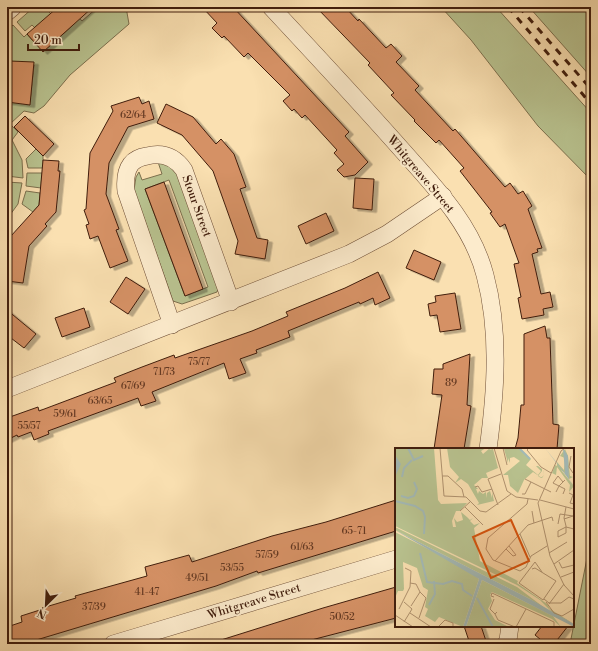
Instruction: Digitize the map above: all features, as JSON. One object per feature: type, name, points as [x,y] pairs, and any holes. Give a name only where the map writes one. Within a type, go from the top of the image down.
[{"type":"street","points":[[7,12],[13,7]]},
{"type":"street","name":"Whitgreave Street","points":[[271,7],[443,196],[468,233],[476,249],[485,274],[490,298],[496,347],[493,412],[488,448]]},
{"type":"street","name":"Stour Street","points":[[172,325],[126,191],[128,170],[131,164],[139,158],[157,153],[163,154],[177,161],[184,170],[231,302]]},
{"type":"street","points":[[7,389],[231,302],[349,254],[387,234],[443,196]]},
{"type":"street","name":"Whitgreave Street","points":[[113,644],[395,559]]},
{"type":"street","points":[[506,644],[510,627]]},
{"type":"green space","points":[[34,7],[52,7],[48,11],[53,16],[37,30],[32,25],[25,31],[17,22]]},
{"type":"green space","points":[[98,7],[126,7],[129,24],[70,75],[44,106],[34,113],[24,111],[10,124],[18,132],[12,140],[22,160],[23,178],[7,176],[7,102],[30,102],[34,65],[10,61],[11,58],[7,57],[7,30],[13,25],[24,37],[27,34],[32,40],[33,39],[44,51],[72,26],[62,14],[71,9],[82,21]]},
{"type":"green space","points":[[441,7],[496,7],[591,113],[591,180],[538,126],[471,40]]},
{"type":"green space","points":[[529,7],[591,7],[591,77]]},
{"type":"green space","points":[[36,149],[43,156],[43,168],[28,168],[26,159]]},
{"type":"green space","points":[[157,159],[178,170],[219,286],[217,292],[182,304],[173,301],[134,190],[136,177],[139,172],[142,180],[162,174]],"holes":[[[169,180],[208,287],[185,296],[145,189]]]},
{"type":"green space","points":[[27,173],[42,173],[41,188],[26,186]]},
{"type":"green space","points":[[7,182],[22,183],[18,204],[7,219]]},
{"type":"green space","points":[[26,191],[40,193],[39,205],[33,212],[22,204]]},
{"type":"green space","points":[[591,538],[591,644],[570,644]]},
{"type":"building","points":[[58,7],[93,7],[43,52],[27,34]]},
{"type":"building","points":[[202,7],[233,7],[349,132],[345,136],[368,162],[355,175],[344,177],[337,170],[344,164],[334,153],[337,150],[305,115],[302,118],[294,109],[292,111],[283,101],[290,95],[248,53],[244,57],[224,36],[222,38],[212,28],[217,23]]},
{"type":"building","points":[[316,7],[345,7],[358,21],[359,19],[386,48],[391,44],[402,56],[396,62],[419,86],[415,90],[453,131],[455,129],[505,187],[510,183],[518,194],[523,191],[532,206],[528,209],[542,248],[537,249],[538,252],[532,254],[541,294],[550,292],[553,307],[543,309],[544,315],[522,319],[518,298],[521,297],[514,264],[519,263],[505,224],[500,227],[490,213],[492,212],[460,171],[464,168],[439,140],[436,143],[414,121],[415,120],[391,95],[394,93],[368,65],[370,63]]},
{"type":"building","points":[[10,61],[34,62],[30,105],[7,102]]},
{"type":"building","points":[[139,97],[142,104],[149,101],[154,119],[128,127],[109,163],[106,194],[119,229],[116,230],[128,261],[110,268],[98,236],[90,239],[86,225],[89,224],[84,210],[86,209],[90,153],[113,111],[111,106]]},
{"type":"building","points":[[166,104],[193,117],[216,144],[221,139],[234,154],[246,187],[240,189],[257,238],[268,240],[265,259],[235,254],[238,241],[213,171],[182,135],[157,123]]},
{"type":"building","points":[[25,116],[54,144],[43,156],[14,127]]},
{"type":"building","points":[[43,160],[59,161],[58,171],[60,171],[56,212],[45,224],[47,226],[29,246],[23,283],[7,281],[7,260],[11,236],[39,205]]},
{"type":"building","points":[[355,178],[374,179],[372,210],[353,208]]},
{"type":"building","points":[[164,182],[203,289],[185,296],[145,189]]},
{"type":"building","points":[[326,213],[334,231],[306,244],[298,226]]},
{"type":"building","points":[[414,250],[441,262],[434,280],[406,268]]},
{"type":"building","points":[[378,272],[390,298],[375,305],[373,298],[360,304],[359,302],[288,331],[290,337],[256,350],[257,353],[240,359],[246,373],[229,379],[224,363],[152,392],[156,401],[141,406],[138,398],[48,431],[49,434],[34,440],[31,432],[18,437],[17,435],[7,440],[7,418],[38,407],[39,411],[116,382],[114,378],[142,367],[174,355],[175,358],[252,331],[288,316],[286,312],[345,288]]},
{"type":"building","points":[[126,277],[145,289],[128,314],[110,302]]},
{"type":"building","points":[[455,293],[461,329],[440,332],[437,315],[430,316],[428,304],[436,302],[435,296]]},
{"type":"building","points":[[84,308],[90,327],[62,337],[55,318]]},
{"type":"building","points":[[7,310],[36,334],[24,348],[7,335]]},
{"type":"building","points":[[545,326],[547,338],[550,338],[553,424],[559,425],[557,448],[515,448],[518,438],[521,405],[524,405],[524,334]]},
{"type":"building","points":[[470,354],[467,405],[471,406],[464,448],[434,448],[442,395],[432,394],[434,369],[443,369],[443,364]]},
{"type":"building","points":[[395,500],[395,531],[258,573],[257,571],[216,586],[23,644],[7,644],[7,627],[22,622],[21,616],[76,598],[75,596],[147,576],[145,567],[189,555],[192,562],[272,536],[326,522]]},
{"type":"building","points":[[395,587],[395,618],[296,644],[222,644],[221,640]]},
{"type":"building","points":[[464,627],[481,627],[487,644],[470,644]]},
{"type":"building","points":[[541,627],[567,627],[554,644],[546,644],[535,635]]},
{"type":"railway","points":[[508,7],[591,104]]},
{"type":"railway","points":[[519,7],[591,89]]}]
